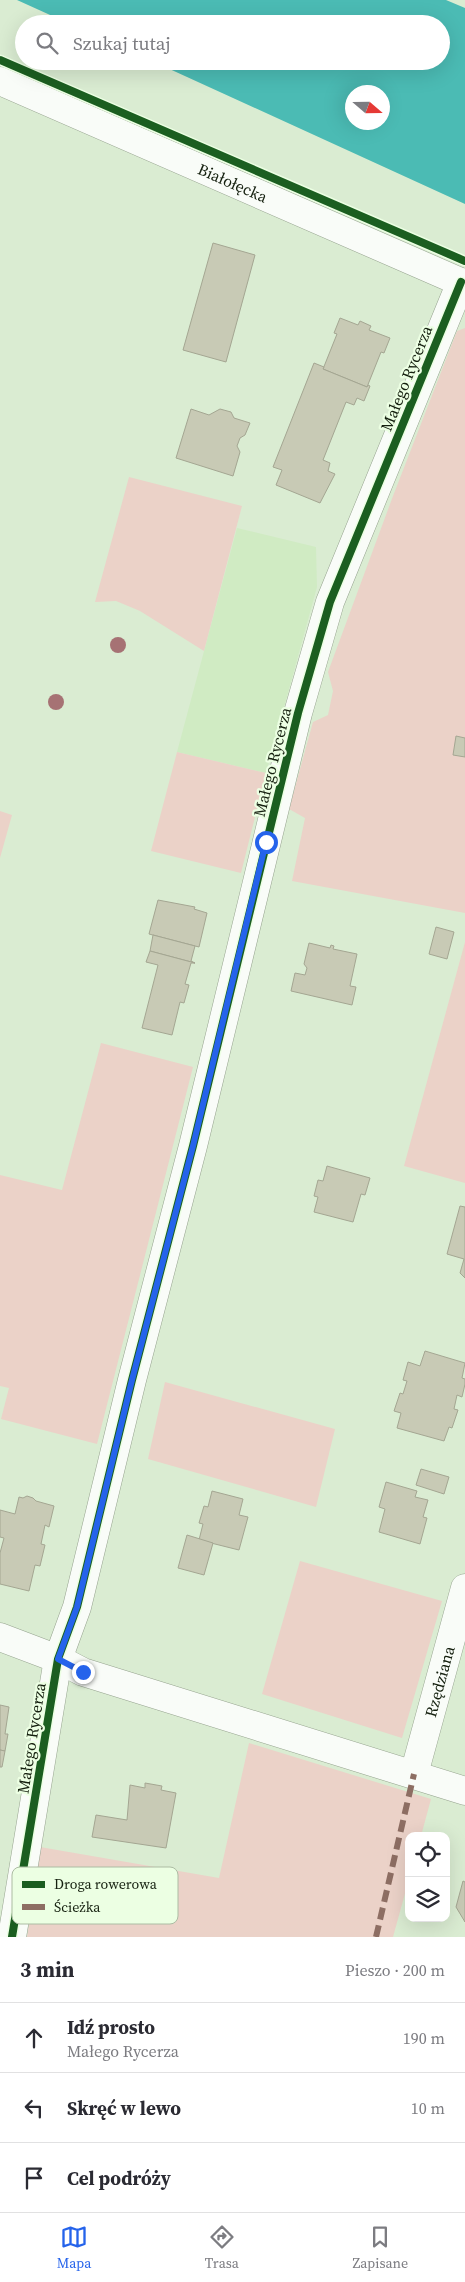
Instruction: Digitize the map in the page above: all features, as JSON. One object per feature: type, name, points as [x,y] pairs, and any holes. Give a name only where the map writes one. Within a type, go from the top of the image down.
[{"type":"street","name":"Białołęcka","points":[[0,81],[463,283]]},
{"type":"street","name":"Małego Rycerza","points":[[24,1867],[58,1659],[77,1607],[132,1380],[193,1146],[298,713],[327,611],[463,283]]},
{"type":"street","name":"Rzędziana","points":[[414,1774],[465,1588]]},
{"type":"street","points":[[0,1637],[58,1659],[83,1672],[465,1791]]},
{"type":"street","name":"Małego Rycerza","points":[[12,1937],[14,1924]]},
{"type":"shaded area","points":[[465,328],[465,913],[292,881],[305,818],[289,809],[313,722],[328,715],[333,691],[328,672],[457,331]]},
{"type":"shaded area","points":[[129,477],[242,506],[204,651],[140,611],[116,601],[95,602]]},
{"type":"shaded area","points":[[237,528],[316,547],[317,587],[266,773],[177,752]]},
{"type":"shaded area","points":[[177,752],[266,773],[241,873],[151,851]]},
{"type":"shaded area","points":[[0,811],[12,815],[0,858]]},
{"type":"shaded area","points":[[465,942],[465,1183],[404,1166]]},
{"type":"shaded area","points":[[101,1043],[193,1067],[97,1444],[1,1419],[9,1388],[0,1386],[0,1175],[62,1190]]},
{"type":"shaded area","points":[[165,1382],[335,1429],[316,1507],[148,1459]]},
{"type":"shaded area","points":[[300,1561],[442,1601],[402,1738],[262,1694]]},
{"type":"shaded area","points":[[249,1743],[431,1799],[422,1832],[405,1832],[405,1894],[393,1937],[27,1937],[29,1924],[178,1924],[178,1871],[219,1878]]},
{"type":"shaded area","points":[[40,1847],[155,1867],[37,1867]]},
{"type":"water","points":[[17,0],[446,0],[465,8],[465,204],[172,70],[450,70],[450,15],[50,15]]},
{"type":"building","points":[[213,243],[255,255],[226,362],[183,350]]},
{"type":"building","points":[[340,318],[358,325],[360,321],[371,326],[369,330],[390,338],[384,353],[381,352],[367,387],[323,369],[337,334],[334,333]]},
{"type":"building","points":[[314,363],[324,367],[323,369],[367,387],[368,385],[370,386],[364,401],[357,398],[354,405],[346,402],[323,460],[330,463],[328,471],[335,474],[320,503],[276,485],[282,470],[273,467]]},
{"type":"building","points":[[191,409],[209,415],[220,409],[231,412],[234,418],[250,423],[245,435],[240,438],[237,446],[240,452],[233,476],[176,458]]},
{"type":"building","points":[[456,736],[465,738],[465,757],[453,755]]},
{"type":"building","points":[[158,900],[195,907],[194,909],[207,913],[199,947],[149,934]]},
{"type":"building","points":[[436,927],[454,932],[447,959],[429,954]]},
{"type":"building","points":[[153,935],[195,946],[191,961],[195,963],[150,951]]},
{"type":"building","points":[[309,943],[330,948],[331,945],[334,946],[333,949],[357,954],[350,986],[356,987],[352,1005],[291,991],[295,973],[305,975],[307,968],[304,964]]},
{"type":"building","points":[[150,951],[195,963],[191,963],[185,984],[189,985],[184,1003],[180,1002],[172,1035],[142,1028],[158,965],[146,962]]},
{"type":"building","points":[[327,1166],[370,1178],[365,1195],[361,1194],[353,1222],[314,1212],[318,1197],[314,1196],[318,1180],[323,1181]]},
{"type":"building","points":[[460,1206],[465,1207],[465,1278],[460,1273],[464,1259],[447,1254]]},
{"type":"building","points":[[425,1351],[465,1363],[462,1378],[465,1379],[465,1384],[462,1397],[457,1395],[454,1409],[458,1410],[452,1428],[449,1427],[444,1441],[397,1428],[401,1413],[394,1411],[400,1393],[403,1394],[407,1381],[403,1380],[408,1362],[420,1366]]},
{"type":"building","points":[[421,1469],[449,1477],[444,1494],[416,1485]]},
{"type":"building","points":[[386,1482],[417,1491],[415,1497],[428,1500],[423,1517],[427,1518],[420,1544],[379,1532],[385,1509],[379,1507]]},
{"type":"building","points":[[212,1491],[243,1499],[239,1515],[248,1517],[239,1550],[199,1540],[203,1524],[199,1523],[204,1506],[208,1507]]},
{"type":"building","points":[[27,1496],[36,1501],[54,1506],[49,1527],[45,1525],[41,1544],[45,1545],[40,1566],[35,1565],[29,1591],[0,1584],[0,1553],[4,1538],[0,1537],[0,1510],[15,1514],[19,1497]]},
{"type":"building","points":[[187,1535],[213,1543],[204,1575],[178,1568]]},
{"type":"building","points":[[0,1705],[9,1707],[5,1734],[8,1734],[5,1751],[0,1750]]},
{"type":"building","points":[[0,1750],[5,1751],[2,1767],[0,1767]]},
{"type":"building","points":[[145,1783],[162,1786],[161,1790],[176,1793],[166,1848],[92,1837],[96,1815],[127,1820],[130,1785],[145,1788]]},
{"type":"building","points":[[463,1881],[465,1882],[465,1922],[456,1907]]},
{"type":"marked path","points":[[376,1937],[414,1774]]},
{"type":"cycle path","points":[[0,60],[15,66]]},
{"type":"cycle path","points":[[23,70],[465,261]]},
{"type":"cycle path","points":[[24,1867],[58,1659],[77,1607],[132,1380],[193,1146],[298,713],[330,602],[461,282]]},
{"type":"cycle path","points":[[12,1937],[14,1924]]},
{"type":"route","points":[[83,1672],[58,1659],[77,1607],[132,1380],[193,1146],[266,842]]}]
